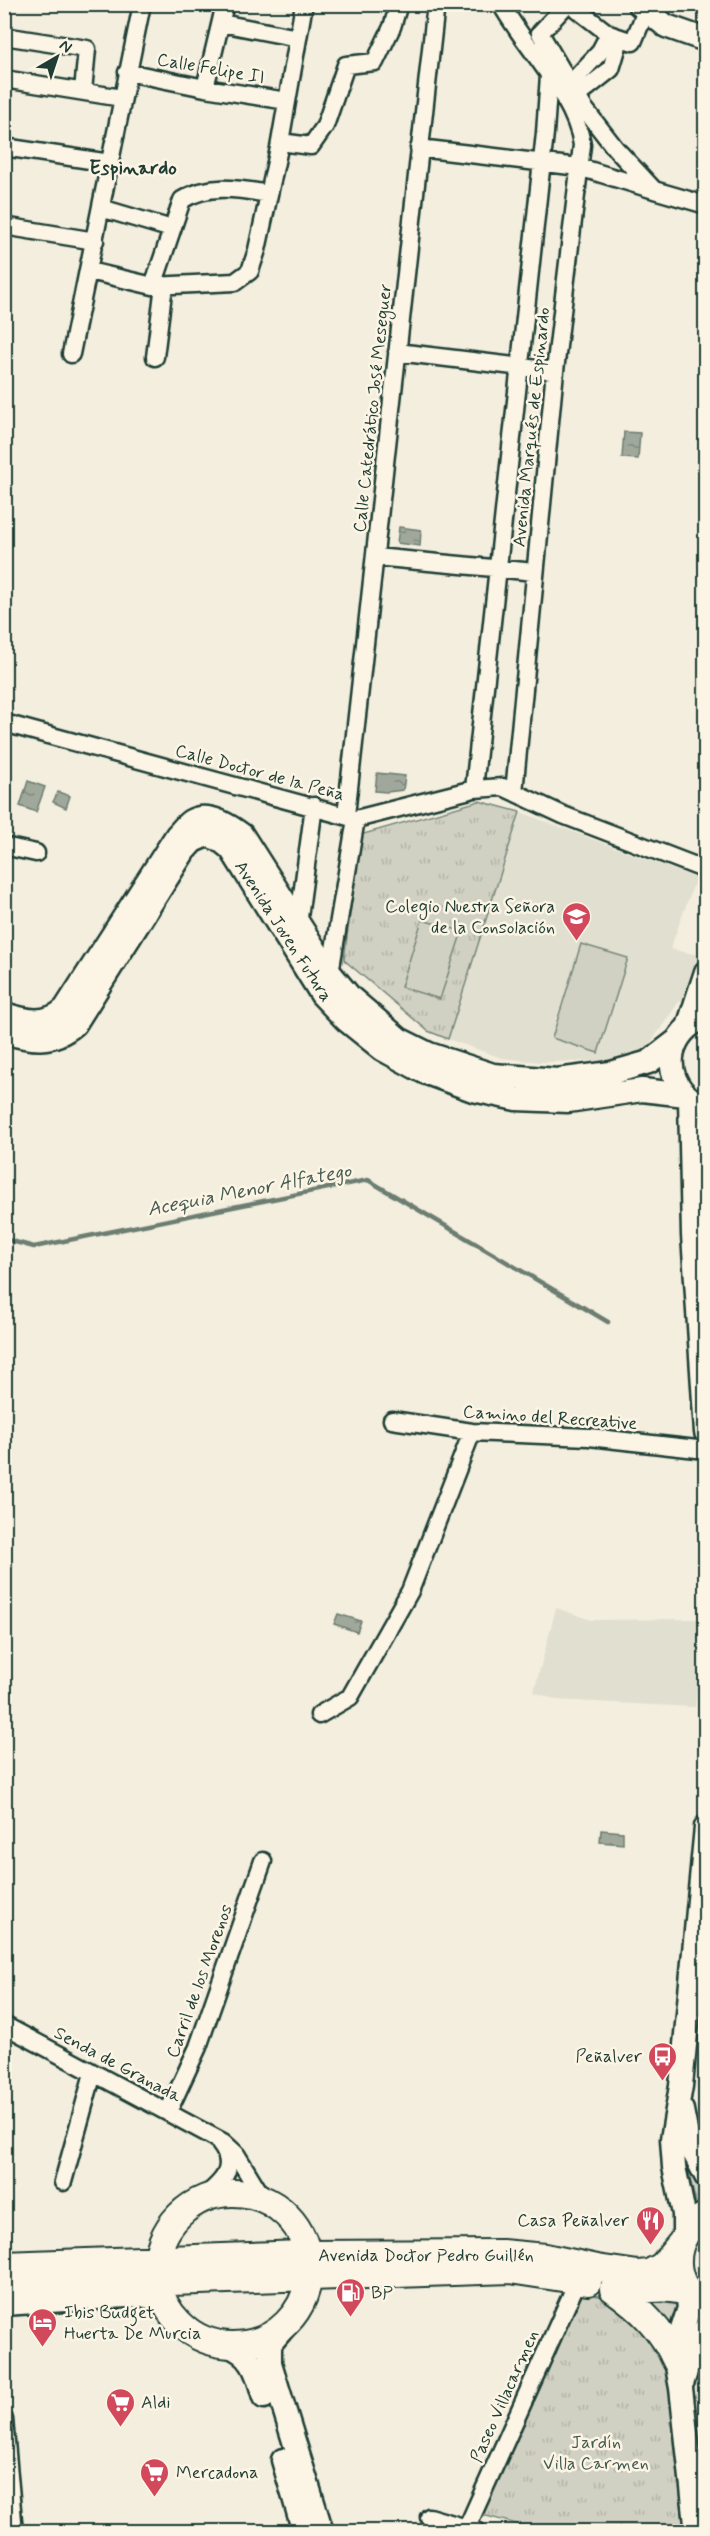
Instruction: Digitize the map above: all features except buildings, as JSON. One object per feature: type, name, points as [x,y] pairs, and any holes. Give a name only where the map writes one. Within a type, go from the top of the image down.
[{"type":"main road","points":[[240,2193],[261,2198],[280,2210],[295,2225],[309,2265],[308,2288],[300,2308],[278,2332],[256,2342],[227,2345],[209,2342],[188,2331],[165,2304],[157,2270],[160,2246],[171,2224],[179,2215],[198,2202],[219,2194],[240,2193]]},
{"type":"main road","name":"Avenida Doctor Pedro Guillén","points":[[309,2265],[524,2254],[638,2274],[649,2273],[662,2266],[697,2220],[705,2215]]},
{"type":"main road","points":[[682,2239],[677,2264],[678,2274],[696,2300]]},
{"type":"main road","points":[[4,2265],[157,2270],[309,2265]]},
{"type":"main road","name":"Avenida Doctor Pedro Guillén","points":[[309,2265],[410,2272],[510,2270],[639,2291],[671,2288],[696,2300]]},
{"type":"main road","points":[[4,2288],[157,2270]]},
{"type":"main road","points":[[610,2287],[650,2318],[659,2330],[690,2355]]},
{"type":"street","points":[[71,354],[142,4]]},
{"type":"street","points":[[205,88],[225,4]]},
{"type":"street","points":[[89,271],[159,285],[236,282],[250,271],[280,142],[304,4]]},
{"type":"street","points":[[280,142],[312,146],[325,126],[346,65],[375,62],[392,27],[399,4]]},
{"type":"street","name":"Calle Catedrático José Meseguer","points":[[330,973],[351,817],[375,557],[436,4]]},
{"type":"street","name":"Avenida Marqués de Espinardo","points":[[501,4],[549,74],[580,130],[582,145],[555,371],[514,792]]},
{"type":"street","points":[[654,190],[615,148],[574,90],[540,33],[568,4],[614,36],[633,42],[643,8],[666,26],[705,40]]},
{"type":"street","points":[[221,23],[298,38]]},
{"type":"street","points":[[4,36],[87,49],[82,91]]},
{"type":"street","points":[[574,90],[611,69],[614,36]]},
{"type":"street","name":"Calle Felipe II","points":[[127,72],[205,88],[287,101]]},
{"type":"street","name":"Avenida Marqués de Espinardo","points":[[474,789],[540,161],[545,133],[549,74]]},
{"type":"street","points":[[4,79],[122,98]]},
{"type":"street","points":[[4,147],[110,163]]},
{"type":"street","points":[[419,148],[579,166],[705,205]]},
{"type":"street","points":[[155,357],[159,285],[172,229],[182,200],[195,192],[227,188],[269,194]]},
{"type":"street","points":[[101,208],[172,229]]},
{"type":"street","points":[[4,226],[95,241]]},
{"type":"street","points":[[398,352],[555,371]]},
{"type":"street","points":[[375,557],[535,572]]},
{"type":"street","name":"Calle Doctor de la Peña","points":[[4,723],[351,817],[474,789],[503,787],[563,815],[705,870]]},
{"type":"street","points":[[298,925],[314,806]]},
{"type":"street","name":"Avenida Joven Futura","points":[[4,1014],[38,1023],[60,1014],[65,1009],[177,835],[192,820],[225,821],[242,835],[298,925],[330,973],[350,997],[399,1039],[429,1054],[493,1075],[557,1080],[611,1073],[648,1062],[690,1028]]},
{"type":"street","name":"Avenida Joven Futura","points":[[4,1032],[25,1038],[45,1040],[62,1034],[75,1024],[184,851],[193,841],[207,835],[220,840],[231,849],[322,995],[346,1020],[382,1049],[424,1072],[473,1090],[516,1099],[568,1101],[642,1090],[694,1100]]},
{"type":"street","points":[[4,846],[36,853]]},
{"type":"street","points":[[705,972],[690,1028],[672,1053],[673,1076],[694,1100],[691,1149],[695,1282],[705,1432]]},
{"type":"street","points":[[691,1149],[705,1119]]},
{"type":"street","name":"Camino del Recreative","points":[[392,1420],[472,1432],[589,1437],[705,1450]]},
{"type":"street","points":[[319,1715],[350,1697],[410,1591],[472,1432]]},
{"type":"street","points":[[682,2239],[684,2214],[672,2152],[673,2125],[681,2086],[705,1827]]},
{"type":"street","name":"Carril de los Morenos","points":[[168,2112],[198,2047],[263,1862]]},
{"type":"street","name":"Senda de Granada","points":[[4,2025],[214,2137],[236,2154],[252,2182],[280,2210]]},
{"type":"street","points":[[63,2182],[93,2073]]},
{"type":"street","points":[[681,2086],[688,2141],[705,2176]]},
{"type":"street","points":[[198,2202],[220,2183],[227,2171],[228,2156],[214,2137]]},
{"type":"street","name":"Paseo Villacarmen","points":[[429,2517],[470,2531],[578,2280]]},
{"type":"street","points":[[4,2307],[142,2298],[157,2302],[179,2323]]},
{"type":"street","points":[[690,2355],[678,2342],[690,2308],[696,2300]]},
{"type":"street","points":[[286,2325],[270,2344],[270,2364],[322,2532]]},
{"type":"street","points":[[699,2519],[681,2388],[690,2355],[705,2328]]},
{"type":"street","points":[[227,2345],[244,2354],[257,2371],[304,2532]]},
{"type":"street","points":[[4,2419],[14,2532]]},
{"type":"shaded area","name":"Colegio Nuestra Señora de la Consolación","points":[[520,812],[696,878],[670,949],[698,955],[691,993],[678,1003],[647,1048],[605,1061],[540,1062],[502,1058],[448,1039]]},
{"type":"shaded area","points":[[556,1608],[591,1620],[698,1619],[698,1680],[695,1707],[557,1700],[534,1692]]},
{"type":"green space","points":[[479,801],[520,812],[448,1039],[428,1031],[344,960],[360,835]]},
{"type":"green space","points":[[422,920],[462,931],[440,999],[401,987]]},
{"type":"green space","points":[[581,944],[628,958],[598,1053],[552,1038]]},
{"type":"green space","points":[[682,2147],[705,2188],[705,2202],[697,2207]]},
{"type":"green space","name":"Jardín Villa Carmen","points":[[583,2293],[604,2297],[645,2325],[669,2374],[684,2531],[543,2531],[479,2514]]},
{"type":"green space","points":[[644,2300],[678,2302],[671,2329]]},
{"type":"water","points":[[624,432],[640,433],[638,459],[622,458]]},
{"type":"water","points":[[399,527],[421,530],[420,546],[397,543]]},
{"type":"water","points":[[377,773],[405,776],[403,790],[375,791]]},
{"type":"water","points":[[28,781],[45,787],[36,812],[20,806]]},
{"type":"water","points":[[58,792],[70,796],[66,808],[53,802]]},
{"type":"water","points":[[338,1614],[361,1621],[357,1632],[334,1624]]},
{"type":"water","points":[[601,1830],[623,1832],[623,1844],[600,1842]]},
{"type":"waterway","name":"Acequia Menor Alfatego","points":[[4,1239],[34,1247],[368,1180],[608,1322]]},
{"type":"place","name":"Colegio Nuestra Señora de la Consolación","points":[[576,942]]},
{"type":"place","name":"Peñalver","points":[[663,2082]]},
{"type":"place","name":"Casa Peñalver","points":[[650,2246]]},
{"type":"place","name":"BP","points":[[350,2318]]},
{"type":"place","name":"Ibis Budget Huerta De Murcia","points":[[43,2348]]},
{"type":"place","name":"Aldi","points":[[120,2428]]},
{"type":"place","name":"Mercadona","points":[[155,2498]]},
{"type":"district","name":"Espinardo","points":[[133,167]]}]
